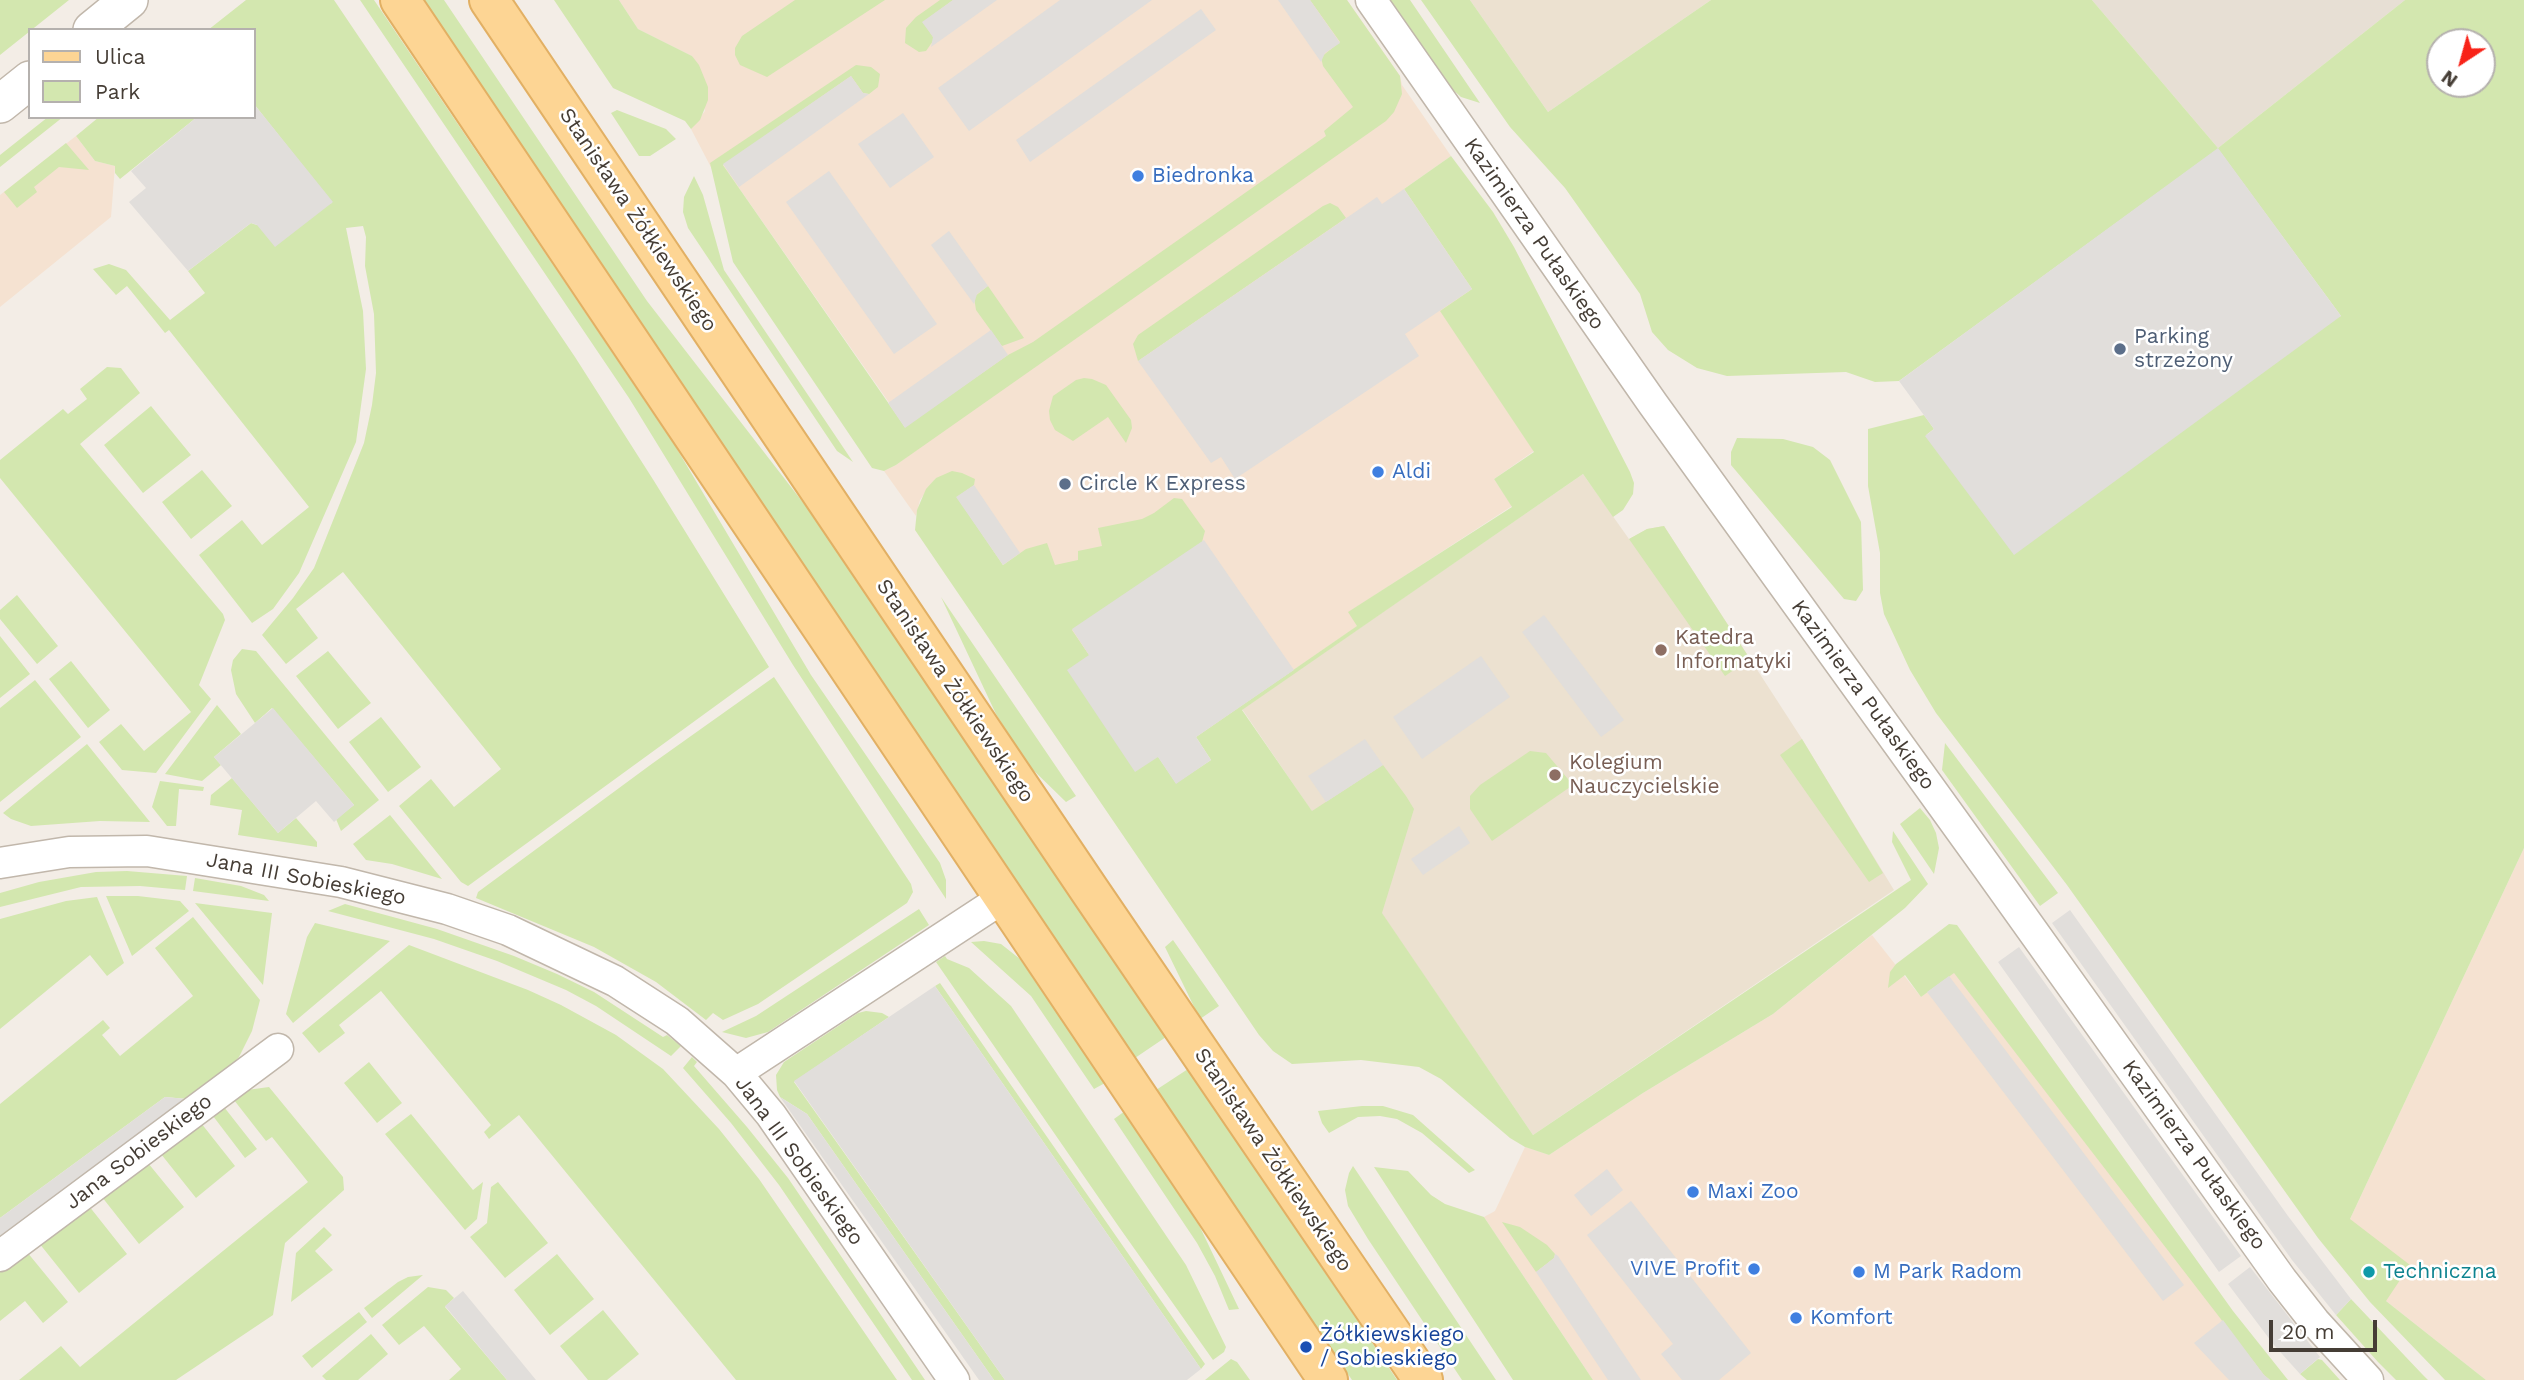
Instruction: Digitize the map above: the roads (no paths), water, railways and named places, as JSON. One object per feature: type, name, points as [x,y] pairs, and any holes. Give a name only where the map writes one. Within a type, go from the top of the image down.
[{"type":"main road","points":[[400,0],[1328,1380]]},
{"type":"main road","name":"Stanisława Żółkiewskiego","points":[[489,0],[1423,1380]]},
{"type":"street","points":[[94,28],[129,0]]},
{"type":"street","name":"Kazimierza Pułaskiego","points":[[1371,0],[1653,404],[2282,1280],[2315,1322],[2368,1380]]},
{"type":"street","points":[[0,104],[28,82]]},
{"type":"street","name":"Jana III Sobieskiego","points":[[0,863],[69,852],[147,851],[341,882],[447,909],[517,934],[615,981],[677,1021],[736,1073],[771,1115],[954,1380]]},
{"type":"street","points":[[736,1073],[1003,898]]},
{"type":"street","name":"Jana Sobieskiego","points":[[0,1256],[278,1049]]},
{"type":"place","name":"Biedronka","points":[[1138,176]]},
{"type":"place","name":"Parking strzeżony","points":[[2120,349]]},
{"type":"place","name":"Aldi","points":[[1378,472]]},
{"type":"place","name":"Circle K Express","points":[[1065,484]]},
{"type":"place","name":"Katedra Informatyki","points":[[1661,650]]},
{"type":"place","name":"Kolegium Nauczycielskie","points":[[1555,775]]},
{"type":"place","name":"Maxi Zoo","points":[[1693,1192]]},
{"type":"place","name":"VIVE Profit","points":[[1754,1269]]},
{"type":"place","name":"M Park Radom","points":[[1859,1272]]},
{"type":"place","name":"Techniczna","points":[[2369,1272]]},
{"type":"place","name":"Komfort","points":[[1796,1318]]},
{"type":"place","name":"Żółkiewskiego / Sobieskiego","points":[[1306,1347]]}]
